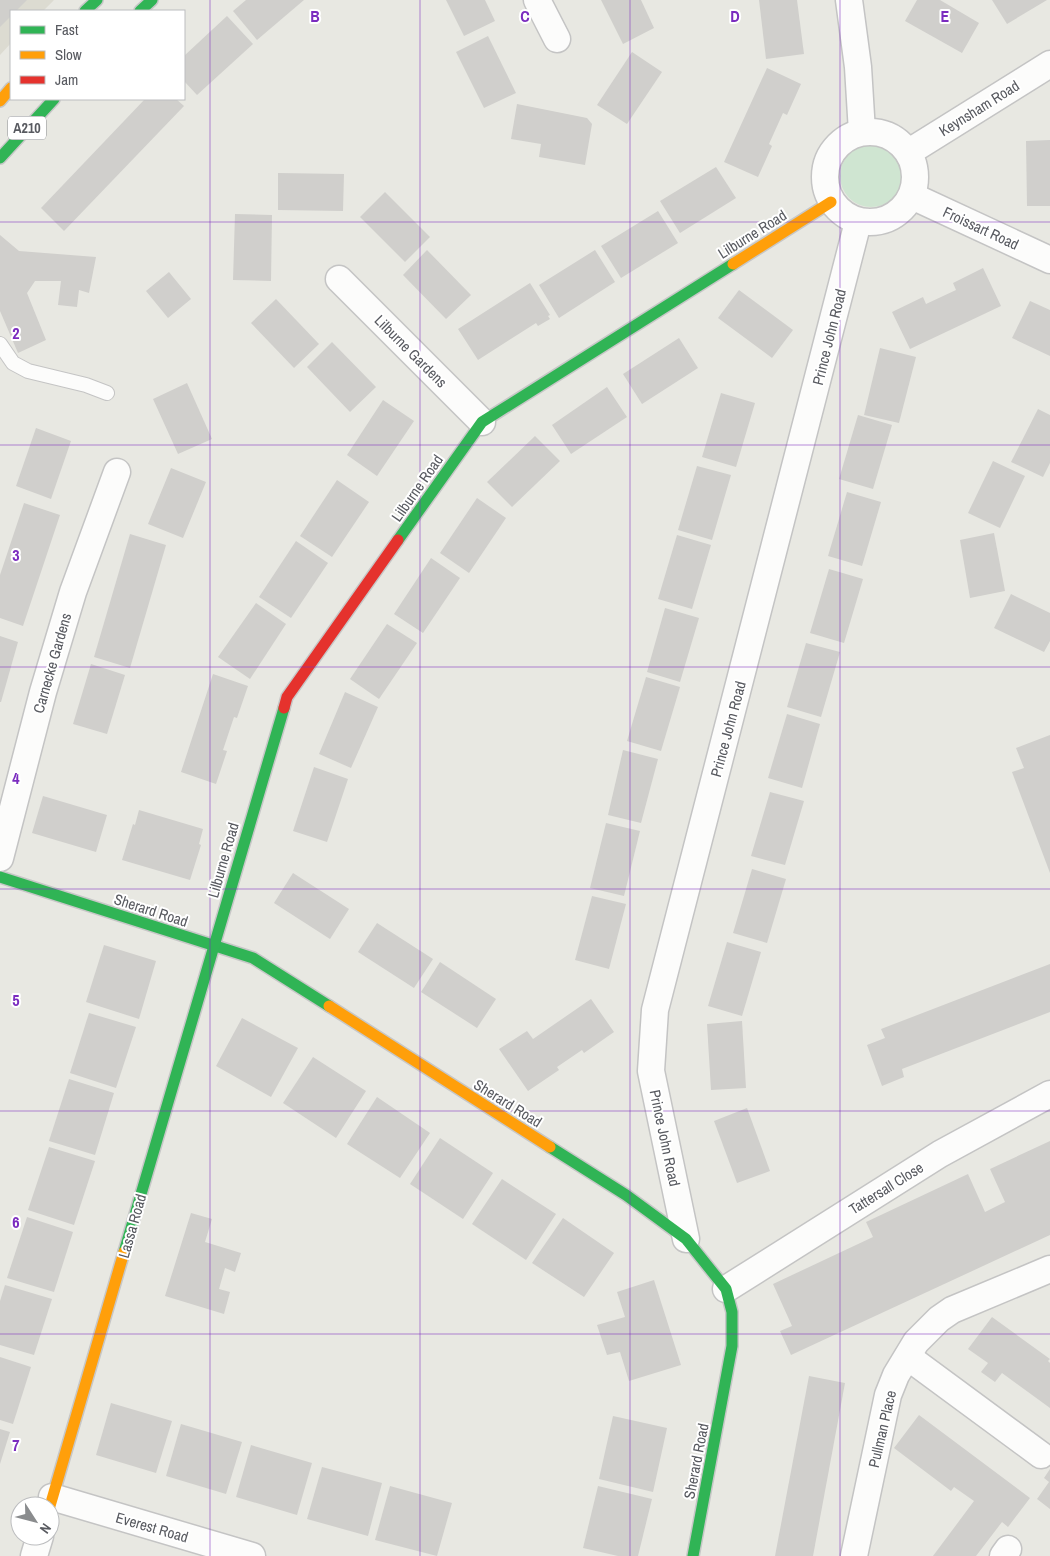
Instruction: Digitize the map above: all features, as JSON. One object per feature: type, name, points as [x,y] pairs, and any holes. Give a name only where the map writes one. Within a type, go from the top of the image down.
[{"type":"street","points":[[86,10],[97,0]]},
{"type":"street","points":[[141,10],[152,0]]},
{"type":"street","points":[[537,0],[557,39]]},
{"type":"street","points":[[849,0],[858,67],[862,132]]},
{"type":"street","name":"Keynsham Road","points":[[909,152],[1050,64]]},
{"type":"street","name":"A210","points":[[0,101],[10,89]]},
{"type":"street","name":"A210","points":[[0,158],[53,100]]},
{"type":"street","points":[[862,132],[876,132],[889,136],[900,143],[909,152],[915,166],[916,181],[912,196],[903,209],[890,219],[874,224],[858,222],[843,214],[831,202],[825,185],[826,167],[833,151],[846,139],[862,132]]},
{"type":"street","name":"Froissart Road","points":[[912,196],[1050,260]]},
{"type":"street","name":"Lilburne Road","points":[[214,946],[287,696],[482,422],[831,202]]},
{"type":"street","name":"Prince John Road","points":[[686,1239],[651,1071],[655,1010],[858,222]]},
{"type":"street","name":"Lilburne Gardens","points":[[339,280],[482,422]]},
{"type":"street","name":"Carnecke Gardens","points":[[0,858],[43,692],[65,619],[117,472]]},
{"type":"street","name":"Sherard Road","points":[[0,877],[253,958],[626,1196],[686,1239],[726,1289],[732,1312],[732,1346],[693,1556]]},
{"type":"street","name":"Lassa Road","points":[[53,1496],[214,946]]},
{"type":"street","name":"Tattersall Close","points":[[726,1289],[940,1154],[1050,1094]]},
{"type":"street","name":"Pullman Place","points":[[854,1556],[888,1395],[896,1375],[916,1342],[927,1329],[952,1310],[1050,1269]]},
{"type":"street","points":[[908,1356],[1041,1455]]},
{"type":"street","name":"Everest Road","points":[[60,1504],[252,1556]]},
{"type":"lane","points":[[0,344],[14,363],[28,371],[107,393]]},
{"type":"shaded area","points":[[0,0],[54,0],[44,10],[10,10],[10,44],[0,55]]},
{"type":"green space","points":[[865,145],[877,145],[893,154],[900,164],[902,176],[900,188],[893,198],[877,207],[865,207],[854,202],[845,193],[840,182],[840,170],[845,159],[854,150]]},
{"type":"building","points":[[0,0],[27,0],[17,10],[10,10],[10,17],[0,27]]},
{"type":"building","points":[[246,0],[304,0],[257,40],[233,11]]},
{"type":"building","points":[[446,0],[485,0],[495,21],[464,36]]},
{"type":"building","points":[[601,0],[641,0],[654,28],[623,44]]},
{"type":"building","points":[[759,0],[797,0],[804,54],[766,59]]},
{"type":"building","points":[[917,0],[940,0],[979,23],[962,53],[905,21]]},
{"type":"building","points":[[992,0],[1047,0],[1007,24]]},
{"type":"building","points":[[227,16],[253,44],[197,95],[185,82],[185,55]]},
{"type":"building","points":[[488,36],[516,93],[484,108],[456,52]]},
{"type":"building","points":[[632,52],[662,72],[627,124],[597,105]]},
{"type":"building","points":[[767,68],[801,84],[787,115],[783,113],[769,144],[772,146],[758,177],[724,162]]},
{"type":"building","points":[[144,100],[177,100],[184,106],[64,231],[41,208]]},
{"type":"building","points":[[517,104],[587,118],[592,124],[585,165],[539,157],[541,144],[511,139]]},
{"type":"building","points":[[1050,140],[1050,206],[1027,206],[1026,141]]},
{"type":"building","points":[[716,167],[736,198],[680,233],[660,201]]},
{"type":"building","points":[[278,173],[344,174],[343,211],[278,210]]},
{"type":"building","points":[[385,192],[430,237],[405,262],[360,217]]},
{"type":"building","points":[[658,211],[678,243],[621,278],[601,246]]},
{"type":"building","points":[[235,214],[272,215],[271,281],[233,280]]},
{"type":"building","points":[[0,235],[19,251],[96,257],[89,293],[79,290],[77,307],[58,305],[61,281],[35,281],[27,293],[46,340],[18,353],[0,311]]},
{"type":"building","points":[[427,250],[471,295],[446,319],[403,275]]},
{"type":"building","points":[[595,250],[615,282],[559,318],[539,285]]},
{"type":"building","points":[[983,268],[1001,306],[910,349],[892,312],[923,297],[926,304],[956,290],[953,283]]},
{"type":"building","points":[[169,272],[191,299],[168,318],[146,291]]},
{"type":"building","points":[[530,283],[550,315],[548,316],[550,319],[538,326],[536,323],[478,360],[458,329]]},
{"type":"building","points":[[739,290],[793,330],[772,358],[718,318]]},
{"type":"building","points":[[276,299],[319,344],[294,368],[251,323]]},
{"type":"building","points":[[1030,301],[1050,310],[1050,356],[1012,338]]},
{"type":"building","points":[[679,338],[698,368],[642,404],[623,374]]},
{"type":"building","points":[[332,342],[376,387],[350,412],[307,367]]},
{"type":"building","points":[[880,348],[916,357],[899,423],[864,415]]},
{"type":"building","points":[[187,383],[212,439],[178,454],[153,399]]},
{"type":"building","points":[[607,387],[627,417],[571,454],[552,425]]},
{"type":"building","points":[[721,393],[755,403],[736,467],[702,457]]},
{"type":"building","points":[[383,400],[414,421],[377,476],[347,455]]},
{"type":"building","points":[[1038,409],[1050,415],[1050,463],[1043,477],[1011,462]]},
{"type":"building","points":[[858,415],[892,425],[873,489],[839,479]]},
{"type":"building","points":[[36,428],[71,441],[51,499],[16,486]]},
{"type":"building","points":[[535,436],[560,461],[512,507],[487,482]]},
{"type":"building","points":[[993,461],[1025,476],[1000,528],[968,513]]},
{"type":"building","points":[[697,466],[731,475],[712,540],[678,530]]},
{"type":"building","points":[[171,468],[206,482],[183,538],[148,524]]},
{"type":"building","points":[[337,480],[369,502],[332,557],[300,536]]},
{"type":"building","points":[[847,492],[881,502],[862,566],[828,556]]},
{"type":"building","points":[[477,498],[506,518],[469,573],[440,553]]},
{"type":"building","points":[[24,503],[60,515],[23,626],[0,618],[0,575]]},
{"type":"building","points":[[994,533],[1005,591],[970,598],[960,540]]},
{"type":"building","points":[[130,534],[166,545],[130,668],[94,657]]},
{"type":"building","points":[[677,535],[711,545],[692,609],[658,599]]},
{"type":"building","points":[[296,541],[328,563],[291,618],[259,597]]},
{"type":"building","points":[[431,558],[460,578],[423,633],[394,614]]},
{"type":"building","points":[[829,569],[863,579],[844,643],[810,633]]},
{"type":"building","points":[[1011,594],[1050,613],[1050,641],[1044,652],[994,628]]},
{"type":"building","points":[[256,603],[286,624],[250,679],[218,657]]},
{"type":"building","points":[[665,608],[699,618],[680,682],[647,672]]},
{"type":"building","points":[[387,624],[417,643],[379,699],[350,679]]},
{"type":"building","points":[[0,636],[18,642],[1,702],[0,702]]},
{"type":"building","points":[[806,643],[840,652],[821,717],[787,707]]},
{"type":"building","points":[[91,664],[125,675],[107,734],[73,724]]},
{"type":"building","points":[[213,674],[248,686],[237,718],[234,717],[223,750],[227,751],[216,784],[181,772]]},
{"type":"building","points":[[646,677],[680,687],[661,751],[627,741]]},
{"type":"building","points":[[345,692],[378,707],[351,768],[319,754]]},
{"type":"building","points":[[787,714],[820,724],[802,788],[768,778]]},
{"type":"building","points":[[1050,735],[1050,873],[1012,772],[1024,768],[1016,748]]},
{"type":"building","points":[[623,750],[658,759],[641,823],[608,815]]},
{"type":"building","points":[[314,767],[348,779],[327,842],[293,831]]},
{"type":"building","points":[[770,792],[804,801],[785,865],[751,856]]},
{"type":"building","points":[[43,796],[107,815],[96,852],[32,833]]},
{"type":"building","points":[[139,810],[203,829],[199,844],[201,845],[190,880],[122,860]]},
{"type":"building","points":[[606,823],[640,831],[624,896],[590,888]]},
{"type":"building","points":[[752,869],[786,879],[767,943],[733,933]]},
{"type":"building","points":[[293,873],[349,909],[330,939],[274,903]]},
{"type":"building","points":[[592,896],[626,904],[609,969],[575,960]]},
{"type":"building","points":[[377,923],[433,959],[414,988],[358,952]]},
{"type":"building","points":[[727,942],[761,952],[742,1016],[708,1006]]},
{"type":"building","points":[[104,945],[156,961],[139,1019],[86,1002]]},
{"type":"building","points":[[440,962],[496,999],[477,1028],[421,992]]},
{"type":"building","points":[[1050,964],[1050,1012],[902,1069],[904,1077],[882,1086],[867,1045],[885,1038],[881,1029]]},
{"type":"building","points":[[591,999],[614,1032],[584,1053],[582,1050],[557,1067],[559,1070],[528,1091],[499,1049],[527,1031],[533,1039]]},
{"type":"building","points":[[89,1013],[136,1027],[116,1088],[70,1073]]},
{"type":"building","points":[[242,1018],[298,1048],[271,1097],[216,1066]]},
{"type":"building","points":[[742,1021],[746,1088],[711,1090],[707,1024]]},
{"type":"building","points":[[313,1057],[366,1091],[336,1138],[283,1103]]},
{"type":"building","points":[[69,1079],[114,1093],[95,1155],[49,1141]]},
{"type":"building","points":[[377,1097],[430,1133],[400,1178],[347,1144]]},
{"type":"building","points":[[747,1108],[770,1171],[737,1183],[714,1121]]},
{"type":"building","points":[[440,1138],[493,1173],[463,1219],[410,1184]]},
{"type":"building","points":[[1050,1141],[1050,1235],[791,1355],[780,1331],[792,1326],[773,1284],[873,1237],[866,1222],[968,1174],[985,1212],[1005,1202],[990,1169]]},
{"type":"building","points":[[49,1147],[95,1161],[74,1225],[28,1210]]},
{"type":"building","points":[[502,1179],[556,1214],[526,1260],[472,1224]]},
{"type":"building","points":[[191,1213],[212,1219],[205,1242],[241,1253],[235,1272],[225,1268],[219,1289],[230,1292],[224,1314],[165,1296]]},
{"type":"building","points":[[27,1217],[73,1232],[54,1292],[7,1278]]},
{"type":"building","points":[[563,1218],[614,1253],[584,1297],[532,1263]]},
{"type":"building","points":[[654,1280],[681,1365],[629,1381],[620,1352],[607,1355],[597,1325],[625,1317],[617,1292]]},
{"type":"building","points":[[5,1285],[52,1299],[34,1355],[0,1345],[0,1301]]},
{"type":"building","points":[[992,1317],[1050,1359],[1048,1361],[1050,1363],[1050,1408],[1002,1373],[995,1382],[981,1372],[988,1363],[968,1349]]},
{"type":"building","points":[[0,1357],[31,1367],[13,1424],[0,1420]]},
{"type":"building","points":[[809,1376],[845,1383],[813,1556],[775,1556]]},
{"type":"building","points":[[111,1403],[172,1421],[156,1473],[96,1455]]},
{"type":"building","points":[[919,1415],[1030,1498],[1008,1527],[1002,1522],[976,1556],[933,1556],[974,1501],[954,1487],[951,1491],[894,1448]]},
{"type":"building","points":[[613,1416],[667,1428],[653,1492],[599,1479]]},
{"type":"building","points":[[181,1424],[242,1442],[226,1494],[166,1476]]},
{"type":"building","points":[[0,1429],[10,1432],[0,1464]]},
{"type":"building","points":[[251,1445],[312,1463],[297,1515],[236,1497]]},
{"type":"building","points":[[322,1467],[382,1483],[368,1536],[307,1519]]},
{"type":"building","points":[[1050,1469],[1050,1509],[1037,1499],[1049,1482],[1044,1478]]},
{"type":"building","points":[[390,1486],[452,1503],[437,1556],[375,1540]]},
{"type":"building","points":[[598,1486],[652,1499],[638,1556],[618,1556],[583,1548]]},
{"type":"traffic: fast","points":[[86,10],[97,0]]},
{"type":"traffic: fast","points":[[141,10],[152,0]]},
{"type":"traffic: fast","points":[[0,158],[53,100]]},
{"type":"traffic: fast","points":[[398,540],[482,422],[733,264]]},
{"type":"traffic: fast","points":[[124,1252],[284,708]]},
{"type":"traffic: fast","points":[[0,877],[253,958],[329,1006]]},
{"type":"traffic: fast","points":[[550,1147],[626,1195],[686,1239],[726,1289],[732,1312],[732,1346],[693,1556]]},
{"type":"traffic: slow","points":[[0,101],[10,89]]},
{"type":"traffic: slow","points":[[733,264],[831,202]]},
{"type":"traffic: slow","points":[[329,1006],[550,1147]]},
{"type":"traffic: slow","points":[[53,1496],[124,1252]]},
{"type":"traffic: jam","points":[[284,708],[287,697],[398,540]]}]
